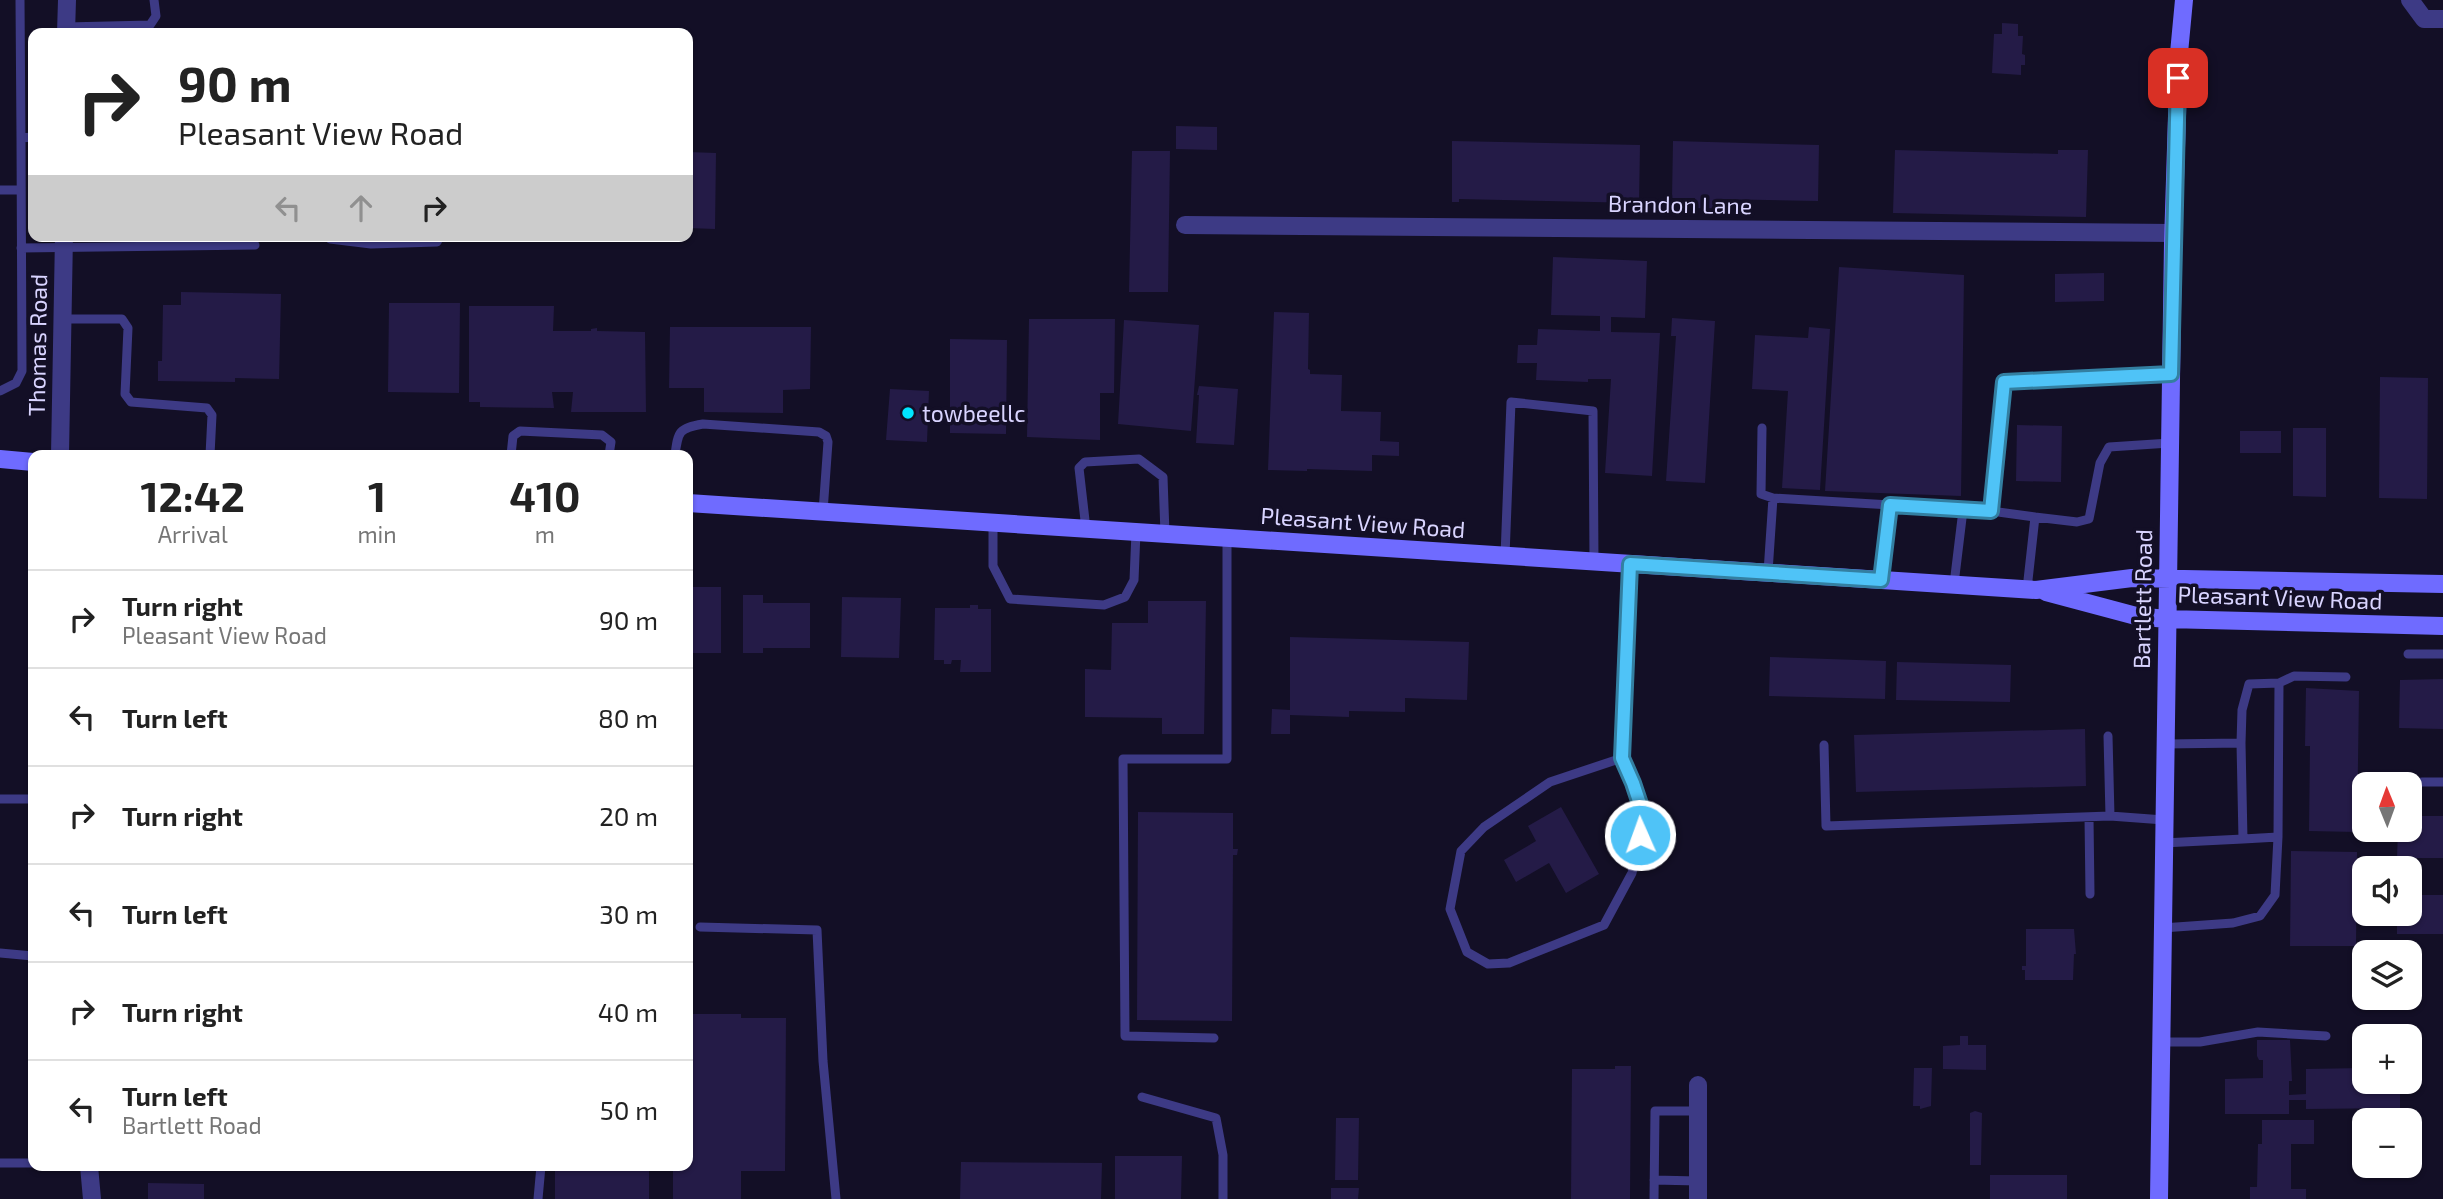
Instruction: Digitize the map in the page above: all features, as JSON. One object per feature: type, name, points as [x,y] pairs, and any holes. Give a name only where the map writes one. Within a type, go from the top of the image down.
[{"type":"main road","name":"Bartlett Road","points":[[2159,1199],[2169,443],[2179,52],[2184,0]]},
{"type":"main road","points":[[0,459],[28,462]]},
{"type":"main road","name":"Pleasant View Road","points":[[693,503],[2031,589],[2132,578],[2443,584]]},
{"type":"main road","name":"Pleasant View Road","points":[[2031,589],[2136,616],[2166,619],[2443,626]]},
{"type":"street","points":[[66,28],[67,0]]},
{"type":"street","points":[[2410,0],[2424,19],[2443,19]]},
{"type":"street","name":"Brandon Lane","points":[[1185,225],[2174,233]]},
{"type":"street","name":"Thomas Road","points":[[60,450],[63,242]]},
{"type":"street","points":[[1698,1085],[1698,1190]]},
{"type":"street","points":[[89,1171],[92,1199]]},
{"type":"lane","points":[[0,391],[16,383],[22,371],[20,0]]},
{"type":"lane","points":[[100,28],[150,25],[156,16],[154,0]]},
{"type":"lane","points":[[21,138],[28,137]]},
{"type":"lane","points":[[0,190],[20,190]]},
{"type":"lane","points":[[21,248],[63,242],[255,244]]},
{"type":"lane","points":[[355,242],[437,242]]},
{"type":"lane","points":[[62,319],[122,319],[128,328],[125,394],[131,402],[207,408],[212,415],[210,450]]},
{"type":"lane","points":[[1991,511],[2004,382],[2171,374]]},
{"type":"lane","points":[[1505,556],[1511,402],[1592,411],[1594,561]]},
{"type":"lane","points":[[676,450],[681,430],[703,424],[819,432],[826,436],[828,442],[823,512]]},
{"type":"lane","points":[[1762,428],[1761,494],[1773,498],[1991,511],[2077,522],[2089,519],[2100,463],[2109,447],[2169,443]]},
{"type":"lane","points":[[512,450],[513,436],[520,431],[602,435],[611,442],[610,450]]},
{"type":"lane","points":[[1086,529],[1079,468],[1086,462],[1139,459],[1164,477],[1165,534]]},
{"type":"lane","points":[[1768,572],[1773,498]]},
{"type":"lane","points":[[1881,580],[1890,505]]},
{"type":"lane","points":[[1954,584],[1963,510]]},
{"type":"lane","points":[[2031,589],[2035,517]]},
{"type":"lane","points":[[993,523],[993,566],[1010,599],[1050,602],[1104,605],[1125,597],[1134,580],[1136,532]]},
{"type":"lane","points":[[1214,1038],[1125,1036],[1123,760],[1227,759],[1227,538]]},
{"type":"lane","points":[[1622,758],[1550,782],[1484,827],[1461,851],[1450,909],[1467,952],[1488,964],[1509,963],[1604,925],[1632,873],[1644,816],[1622,758],[1630,564]]},
{"type":"lane","points":[[2408,654],[2443,654]]},
{"type":"lane","points":[[2243,839],[2242,710],[2249,684],[2279,683],[2294,676],[2346,677]]},
{"type":"lane","points":[[2162,928],[2233,923],[2260,916],[2275,895],[2279,683]]},
{"type":"lane","points":[[2108,736],[2110,817]]},
{"type":"lane","points":[[2165,744],[2241,743]]},
{"type":"lane","points":[[1824,745],[1826,826],[2110,817],[2164,820]]},
{"type":"lane","points":[[2423,782],[2443,782]]},
{"type":"lane","points":[[0,799],[28,799]]},
{"type":"lane","points":[[2089,818],[2090,894]]},
{"type":"lane","points":[[2163,843],[2278,837]]},
{"type":"lane","points":[[700,927],[817,930],[823,1061],[836,1199]]},
{"type":"lane","points":[[0,955],[28,956]]},
{"type":"lane","points":[[2161,1042],[2200,1042],[2258,1032],[2326,1036]]},
{"type":"lane","points":[[1142,1097],[1216,1118],[1223,1155],[1223,1199]]},
{"type":"lane","points":[[1654,1199],[1655,1111],[1698,1111]]},
{"type":"lane","points":[[0,1163],[28,1163]]},
{"type":"lane","points":[[538,1199],[541,1171]]},
{"type":"lane","points":[[1654,1180],[1698,1190]]},
{"type":"building","points":[[2002,23],[2018,24],[2018,36],[2023,36],[2022,54],[2025,55],[2025,65],[2021,65],[2021,75],[1992,73],[1994,34],[2002,34]]},
{"type":"building","points":[[1176,126],[1217,127],[1217,150],[1176,149]]},
{"type":"building","points":[[1452,141],[1640,145],[1639,203],[1459,199],[1459,202],[1452,202]]},
{"type":"building","points":[[1673,141],[1819,145],[1818,201],[1719,199],[1719,209],[1695,208],[1695,198],[1672,198]]},
{"type":"building","points":[[1895,150],[2058,154],[2058,150],[2088,150],[2086,217],[1893,213]]},
{"type":"building","points":[[1132,151],[1170,151],[1168,292],[1129,292]]},
{"type":"building","points":[[693,152],[716,153],[715,229],[693,228]]},
{"type":"building","points":[[1553,257],[1647,261],[1645,318],[1611,317],[1611,332],[1660,333],[1652,476],[1605,473],[1611,379],[1588,379],[1588,382],[1536,380],[1537,363],[1517,363],[1518,345],[1537,345],[1538,329],[1600,331],[1600,316],[1551,315]]},
{"type":"building","points":[[1839,267],[1964,275],[1961,496],[1825,491]]},
{"type":"building","points":[[2104,273],[2104,301],[2055,302],[2055,274]]},
{"type":"building","points":[[181,292],[281,294],[279,379],[235,378],[235,382],[158,381],[158,361],[162,361],[163,305],[181,305]]},
{"type":"building","points":[[389,303],[460,303],[459,393],[388,392]]},
{"type":"building","points":[[469,306],[554,306],[553,331],[591,331],[597,328],[597,331],[645,332],[646,412],[571,412],[573,392],[552,392],[554,408],[480,407],[480,402],[469,402]]},
{"type":"building","points":[[1274,312],[1309,313],[1310,374],[1342,375],[1341,411],[1381,412],[1380,441],[1399,442],[1399,456],[1372,455],[1372,471],[1268,470]]},
{"type":"building","points":[[1672,318],[1715,321],[1705,483],[1666,481],[1676,336],[1671,336]]},
{"type":"building","points":[[1029,319],[1115,319],[1114,393],[1100,393],[1100,440],[1027,437]]},
{"type":"building","points":[[1124,320],[1199,325],[1191,431],[1118,424]]},
{"type":"building","points":[[670,327],[811,327],[810,389],[783,390],[783,413],[704,412],[704,388],[669,388]]},
{"type":"building","points":[[1809,327],[1830,329],[1820,490],[1782,488],[1788,391],[1752,389],[1755,335],[1808,338]]},
{"type":"building","points":[[950,339],[1007,340],[1006,434],[950,433]]},
{"type":"building","points":[[2380,377],[2428,378],[2427,499],[2379,498]]},
{"type":"building","points":[[1199,386],[1238,389],[1234,445],[1196,443]]},
{"type":"building","name":"towbeellc","points":[[890,389],[929,391],[927,442],[886,440]]},
{"type":"building","points":[[2017,425],[2062,426],[2061,482],[2016,481]]},
{"type":"building","points":[[2293,428],[2326,428],[2326,497],[2293,496]]},
{"type":"building","points":[[2240,431],[2281,431],[2281,453],[2240,453]]},
{"type":"building","points":[[693,587],[721,587],[721,653],[693,653]]},
{"type":"building","points":[[743,595],[763,595],[763,603],[810,603],[810,648],[763,648],[763,653],[743,653]]},
{"type":"building","points":[[842,597],[901,598],[899,658],[841,657]]},
{"type":"building","points":[[1148,601],[1206,601],[1204,734],[1162,734],[1162,718],[1085,717],[1085,669],[1111,670],[1112,623],[1148,623]]},
{"type":"building","points":[[970,605],[978,605],[978,609],[991,609],[991,672],[960,672],[961,660],[944,664],[944,660],[934,660],[935,608],[970,608]]},
{"type":"building","points":[[1290,637],[1469,642],[1467,700],[1405,698],[1405,712],[1349,711],[1349,717],[1290,715],[1290,734],[1271,734],[1272,709],[1290,710]]},
{"type":"building","points":[[1770,657],[1886,661],[1885,699],[1769,696]]},
{"type":"building","points":[[1897,662],[2011,665],[2010,702],[1896,700]]},
{"type":"building","points":[[2443,679],[2443,729],[2399,728],[2400,680]]},
{"type":"building","points":[[2306,688],[2359,691],[2358,772],[2352,772],[2352,832],[2309,831],[2310,746],[2305,746]]},
{"type":"building","points":[[2085,729],[2086,786],[1856,792],[1854,735]]},
{"type":"building","points":[[1561,807],[1599,874],[1566,893],[1549,863],[1516,882],[1504,860],[1536,841],[1528,826]]},
{"type":"building","points":[[1138,812],[1233,813],[1233,849],[1238,849],[1237,855],[1233,855],[1232,1021],[1137,1020]]},
{"type":"building","points":[[2422,816],[2443,816],[2443,858],[2397,856],[2398,842],[2422,842]]},
{"type":"building","points":[[2291,851],[2357,852],[2357,856],[2352,856],[2352,926],[2356,926],[2356,940],[2352,940],[2352,946],[2290,946]]},
{"type":"building","points":[[2422,895],[2443,895],[2443,934],[2397,934],[2397,926],[2422,926]]},
{"type":"building","points":[[2026,929],[2074,929],[2076,954],[2073,980],[2025,980],[2022,966],[2026,966]]},
{"type":"building","points":[[693,1014],[786,1018],[785,1171],[741,1171],[741,1199],[673,1199],[673,1171],[693,1171]]},
{"type":"building","points":[[1960,1036],[1968,1036],[1968,1045],[1986,1045],[1986,1070],[1943,1069],[1943,1046],[1960,1045]]},
{"type":"building","points":[[2257,1040],[2290,1040],[2292,1081],[2289,1081],[2289,1095],[2306,1094],[2306,1069],[2352,1068],[2352,1094],[2400,1094],[2400,1108],[2306,1109],[2306,1100],[2289,1100],[2289,1114],[2225,1114],[2225,1079],[2263,1078],[2263,1060],[2259,1060]]},
{"type":"building","points":[[1615,1066],[1631,1066],[1630,1199],[1571,1199],[1572,1069],[1615,1069]]},
{"type":"building","points":[[1914,1068],[1932,1068],[1931,1106],[1920,1109],[1920,1106],[1913,1106]]},
{"type":"building","points":[[1970,1113],[1982,1113],[1981,1165],[1970,1165]]},
{"type":"building","points":[[1336,1118],[1359,1118],[1358,1180],[1335,1180]]},
{"type":"building","points":[[2262,1120],[2314,1120],[2314,1144],[2291,1144],[2291,1189],[2306,1189],[2306,1199],[2250,1199],[2250,1187],[2257,1187],[2258,1144],[2262,1144]]},
{"type":"building","points":[[1115,1156],[1182,1156],[1181,1199],[1115,1199]]},
{"type":"building","points":[[961,1162],[1102,1163],[1101,1199],[960,1199]]},
{"type":"building","points":[[555,1171],[649,1171],[649,1199],[555,1199]]},
{"type":"building","points":[[1990,1175],[2067,1175],[2067,1199],[1990,1199]]},
{"type":"building","points":[[148,1183],[204,1184],[204,1199],[148,1199]]},
{"type":"building","points":[[1331,1188],[1359,1188],[1358,1199],[1331,1199]]},
{"type":"place","name":"towbeellc","points":[[908,413]]},
{"type":"route","points":[[1640,835],[1644,816],[1622,758],[1630,564],[1881,580],[1890,505],[1991,511],[2004,382],[2171,374],[2178,78]]}]
